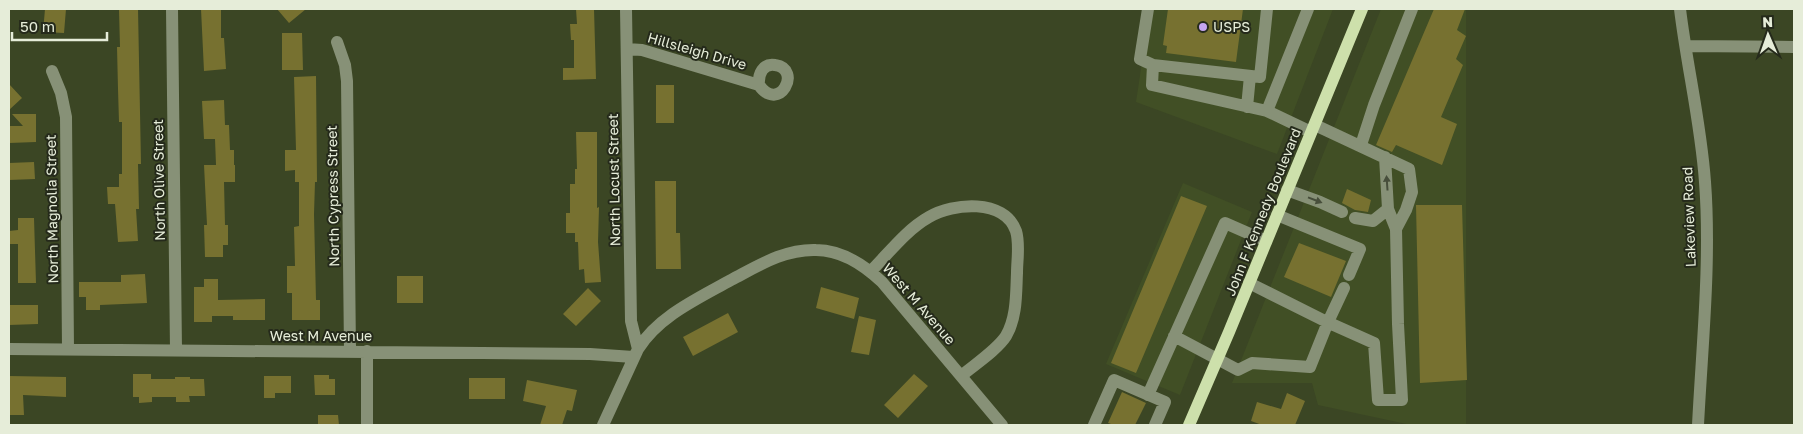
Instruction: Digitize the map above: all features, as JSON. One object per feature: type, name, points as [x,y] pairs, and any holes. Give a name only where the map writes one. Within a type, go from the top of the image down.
[{"type":"main road","name":"John F Kennedy Boulevard","points":[[1189,425],[1362,9]]},
{"type":"street","name":"North Olive Street","points":[[172,9],[176,350]]},
{"type":"street","name":"North Locust Street","points":[[626,9],[631,321],[635,353]]},
{"type":"street","points":[[1148,9],[1140,58],[1153,65],[1255,77],[1273,96]]},
{"type":"street","points":[[1247,107],[1255,77],[1267,9]]},
{"type":"street","points":[[1267,111],[1308,9]]},
{"type":"street","points":[[1361,145],[1374,105],[1412,9]]},
{"type":"street","name":"Lakeview Road","points":[[1680,9],[1705,181],[1706,260],[1698,425]]},
{"type":"street","name":"North Cypress Street","points":[[337,42],[345,65],[347,81],[350,351]]},
{"type":"street","points":[[1686,46],[1794,47]]},
{"type":"street","name":"Hillsleigh Drive","points":[[627,49],[642,50],[759,85]]},
{"type":"street","points":[[1153,65],[1152,85],[1267,111],[1361,145],[1409,169],[1412,192],[1406,210],[1396,229]]},
{"type":"street","name":"North Magnolia Street","points":[[52,71],[61,93],[66,117],[68,349]]},
{"type":"street","points":[[1249,283],[1374,343],[1378,400],[1402,400],[1396,229],[1388,209],[1385,157]]},
{"type":"street","points":[[1288,190],[1342,212]]},
{"type":"street","points":[[871,271],[904,236],[928,217],[939,212],[955,207],[974,205],[990,208],[1010,221],[1016,233],[1018,250],[1016,304],[1013,320],[1006,336],[999,344],[961,376]]},
{"type":"street","points":[[1355,218],[1373,221],[1388,209]]},
{"type":"street","points":[[1277,215],[1360,249],[1349,275]]},
{"type":"street","points":[[1148,395],[1224,223],[1266,241]]},
{"type":"street","name":"West M Avenue","points":[[9,349],[635,353],[649,334],[664,320],[684,306],[773,258],[794,251],[816,250],[836,253],[857,262],[871,271],[1002,425]]},
{"type":"street","points":[[1174,336],[1238,370],[1252,363],[1310,367],[1344,288]]},
{"type":"street","points":[[367,351],[367,425]]},
{"type":"street","points":[[602,425],[635,353]]},
{"type":"street","points":[[1094,425],[1114,380],[1165,402],[1155,425]]},
{"type":"shaded area","points":[[1150,9],[1333,9],[1277,154],[1136,102]]},
{"type":"shaded area","points":[[1381,9],[1466,9],[1466,425],[1411,425],[1318,405],[1312,383],[1232,383]]},
{"type":"shaded area","points":[[1183,183],[1252,212],[1180,395],[1106,364]]},
{"type":"building","points":[[45,9],[66,9],[64,33],[43,32]]},
{"type":"building","points":[[119,9],[138,9],[141,164],[138,164],[139,209],[136,209],[138,241],[118,242],[115,204],[108,204],[107,187],[119,187],[119,174],[122,174],[122,122],[119,122],[117,47],[120,47]]},
{"type":"building","points":[[201,9],[221,9],[221,38],[224,38],[226,69],[204,71]]},
{"type":"building","points":[[277,9],[306,9],[289,23]]},
{"type":"building","points":[[576,9],[594,9],[596,79],[563,80],[563,68],[574,68],[574,40],[571,40],[570,24],[577,24]]},
{"type":"building","name":"USPS","points":[[1168,9],[1243,9],[1236,62],[1166,53],[1167,46],[1163,45]]},
{"type":"building","points":[[1434,9],[1465,9],[1457,30],[1466,36],[1456,59],[1463,65],[1441,117],[1457,124],[1442,165],[1396,145],[1392,152],[1376,145]]},
{"type":"building","points":[[282,33],[302,33],[303,70],[282,70]]},
{"type":"building","points":[[316,76],[317,182],[315,182],[314,214],[316,300],[320,300],[320,320],[292,320],[292,293],[287,293],[287,266],[295,266],[294,227],[299,226],[299,182],[295,182],[295,170],[285,171],[285,150],[296,150],[294,77]]},
{"type":"building","points":[[9,84],[22,98],[9,110]]},
{"type":"building","points":[[656,85],[674,85],[674,123],[656,123]]},
{"type":"building","points":[[224,100],[225,125],[229,125],[230,150],[234,150],[235,165],[235,182],[224,182],[225,225],[228,225],[228,245],[223,245],[223,257],[205,257],[204,225],[207,225],[204,165],[216,165],[215,139],[204,139],[202,101]]},
{"type":"building","points":[[12,114],[36,114],[36,142],[9,143],[9,126],[23,126]]},
{"type":"building","points":[[576,132],[597,132],[597,208],[599,207],[598,242],[601,282],[585,283],[584,269],[579,270],[578,242],[575,242],[575,233],[566,233],[566,213],[570,213],[570,184],[575,184],[575,169],[577,169]]},
{"type":"building","points":[[34,162],[35,179],[9,180],[9,163]]},
{"type":"building","points":[[655,181],[676,181],[676,233],[680,233],[681,269],[656,269]]},
{"type":"building","points":[[1347,189],[1371,200],[1368,212],[1355,210],[1342,203]]},
{"type":"building","points":[[1181,196],[1207,206],[1136,373],[1111,363]]},
{"type":"building","points":[[1416,205],[1462,205],[1467,380],[1420,383]]},
{"type":"building","points":[[18,218],[34,218],[36,283],[18,283],[18,244],[9,244],[9,231],[18,230]]},
{"type":"building","points":[[1299,243],[1346,261],[1331,297],[1284,277]]},
{"type":"building","points":[[145,274],[147,303],[100,305],[100,310],[86,310],[86,297],[79,297],[79,282],[121,282],[121,275]]},
{"type":"building","points":[[397,276],[423,276],[423,303],[397,303]]},
{"type":"building","points":[[204,279],[218,279],[218,300],[265,299],[265,320],[233,320],[233,316],[212,316],[212,322],[194,322],[194,287],[204,287]]},
{"type":"building","points":[[821,287],[859,298],[854,319],[816,308]]},
{"type":"building","points":[[588,288],[601,301],[576,326],[563,314]]},
{"type":"building","points":[[9,305],[38,305],[38,324],[9,325]]},
{"type":"building","points":[[728,313],[738,332],[693,356],[683,337]]},
{"type":"building","points":[[859,316],[876,320],[869,355],[851,352]]},
{"type":"building","points":[[133,374],[151,374],[151,379],[190,377],[190,379],[204,379],[205,396],[189,396],[190,402],[176,402],[176,397],[152,397],[152,402],[139,403],[139,397],[133,397]]},
{"type":"building","points":[[914,374],[928,386],[898,418],[884,405]]},
{"type":"building","points":[[314,375],[329,375],[329,379],[335,379],[335,395],[315,395]]},
{"type":"building","points":[[9,376],[66,377],[66,397],[23,395],[24,415],[9,415]]},
{"type":"building","points":[[264,376],[291,376],[291,393],[275,393],[275,398],[264,398]]},
{"type":"building","points":[[469,378],[505,378],[505,399],[469,399]]},
{"type":"building","points":[[527,380],[577,390],[572,411],[567,410],[562,425],[540,425],[546,406],[523,401]]},
{"type":"building","points":[[1122,392],[1146,403],[1135,425],[1114,425],[1108,423]]},
{"type":"building","points":[[1287,393],[1305,401],[1295,425],[1262,425],[1251,421],[1257,402],[1281,409]]},
{"type":"building","points":[[318,415],[338,415],[339,425],[318,425]]},
{"type":"place","name":"USPS","points":[[1203,27]]}]
